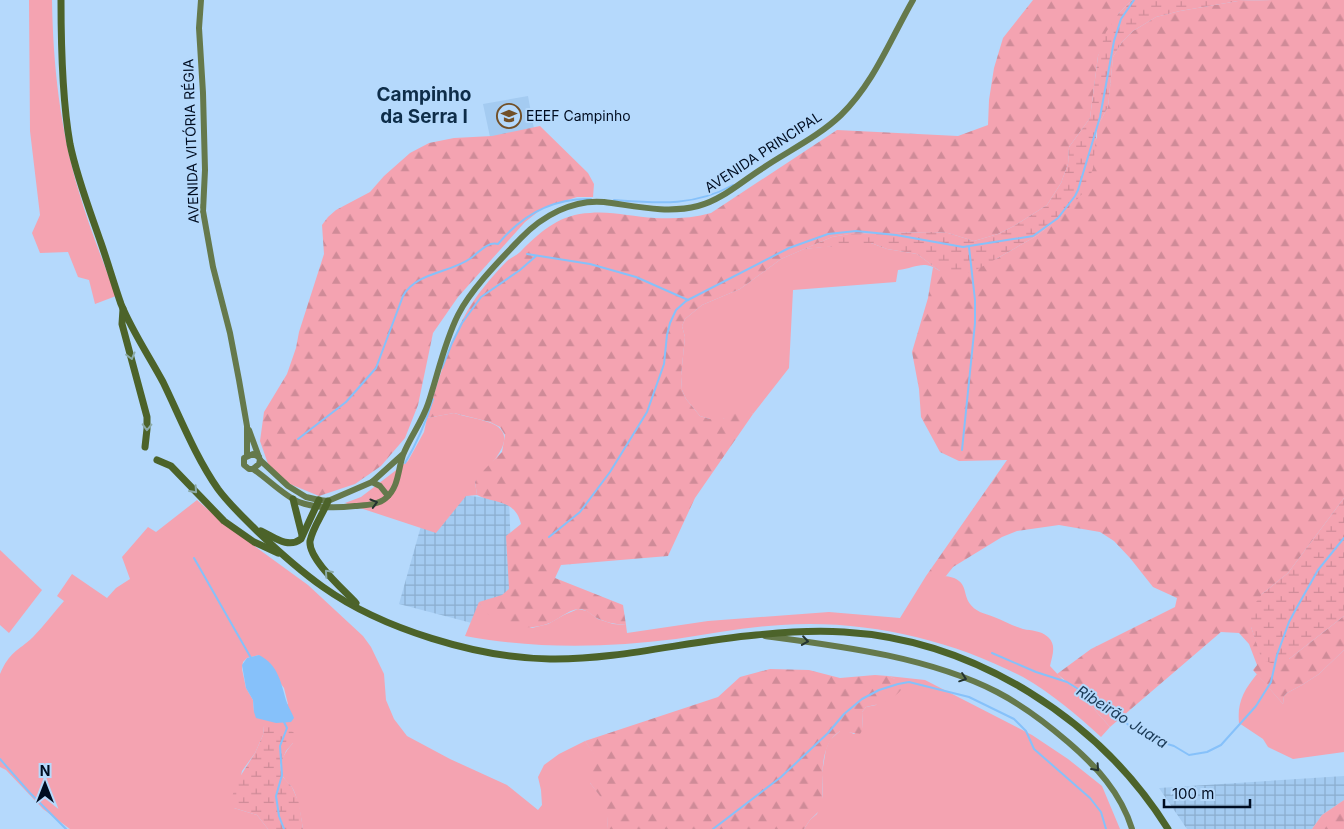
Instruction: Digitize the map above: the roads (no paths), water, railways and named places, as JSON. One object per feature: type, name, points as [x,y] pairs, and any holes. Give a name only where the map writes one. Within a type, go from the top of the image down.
[{"type":"main road","points":[[61,0],[64,75],[70,142],[79,180],[123,309],[210,475],[228,500],[254,528],[282,554],[323,587],[376,617],[415,632],[459,646],[502,655],[547,659],[583,658],[756,635],[819,631],[873,635],[945,652],[1005,678],[1042,701],[1102,747],[1131,779],[1168,829]]},
{"type":"main road","points":[[123,309],[122,324],[147,417],[145,447]]},
{"type":"main road","points":[[157,460],[171,466],[213,511],[236,530],[262,546],[282,554]]},
{"type":"main road","points":[[293,498],[302,536]]},
{"type":"main road","points":[[254,528],[284,543],[291,544],[302,536],[318,503]]},
{"type":"main road","points":[[327,504],[312,536],[310,549],[330,575],[361,609]]},
{"type":"street","name":"AVENIDA VITÓRIA RÉGIA","points":[[201,0],[199,28],[205,170],[203,211],[212,267],[230,333],[247,426],[247,456]]},
{"type":"street","name":"AVENIDA PRINCIPAL","points":[[388,496],[399,474],[403,454],[424,416],[446,343],[458,314],[493,268],[529,230],[548,216],[580,203],[602,202],[658,210],[684,208],[710,202],[840,117],[874,74],[913,0]]},
{"type":"street","name":"AVENIDA VITÓRIA RÉGIA","points":[[247,426],[260,458]]},
{"type":"street","points":[[318,503],[288,486],[260,458],[253,454],[244,458],[244,465],[249,469],[253,468],[301,503],[368,505],[377,503],[388,496],[380,486],[372,482]]},
{"type":"street","name":"AVENIDA PRINCIPAL","points":[[327,504],[372,482],[403,454]]},
{"type":"street","points":[[253,468],[259,464],[260,458]]},
{"type":"street","points":[[756,635],[862,650],[935,668],[999,693],[1043,721],[1088,760],[1106,779],[1119,799],[1132,829]]},
{"type":"waterway","points":[[549,537],[580,512],[610,472],[647,412],[664,364],[670,323],[676,310],[686,301],[789,248],[828,234],[856,231],[896,235],[963,247],[1033,236],[1058,218],[1078,190],[1100,117],[1114,41],[1121,19],[1134,0]]},
{"type":"waterway","points":[[614,200],[675,202],[704,197],[733,185]]},
{"type":"waterway","points":[[298,439],[346,402],[376,368],[403,296],[416,282],[463,263],[491,244],[498,244],[517,225],[539,210],[577,199],[591,199]]},
{"type":"waterway","points":[[962,450],[975,323],[975,300],[969,247]]},
{"type":"waterway","points":[[527,254],[590,264],[636,277],[688,300]]},
{"type":"waterway","points":[[442,368],[462,323],[481,297],[520,270],[536,256]]},
{"type":"waterway","points":[[405,463],[421,432],[433,399]]},
{"type":"waterway","name":"Ribeirão Juara","points":[[992,653],[1036,672],[1067,682],[1100,703],[1130,726],[1154,740],[1174,746],[1189,755],[1207,752],[1221,745],[1256,706],[1271,682],[1277,655],[1289,622],[1318,570],[1344,538]]},
{"type":"waterway","points":[[194,558],[251,658]]},
{"type":"waterway","name":"Ribeirão Juara","points":[[713,829],[781,777],[828,733],[844,714],[862,699],[879,690],[909,682],[969,697],[1014,719],[1026,731],[1034,749],[1090,798],[1101,812],[1106,829]]},
{"type":"waterway","points":[[284,722],[287,728],[280,746],[282,775],[276,796],[279,816],[284,829]]},
{"type":"waterway","points":[[0,759],[66,829]]},
{"type":"place","name":"EEEF Campinho","points":[[509,116]]},
{"type":"district","name":"Campinho da Serra I","points":[[424,105]]}]
